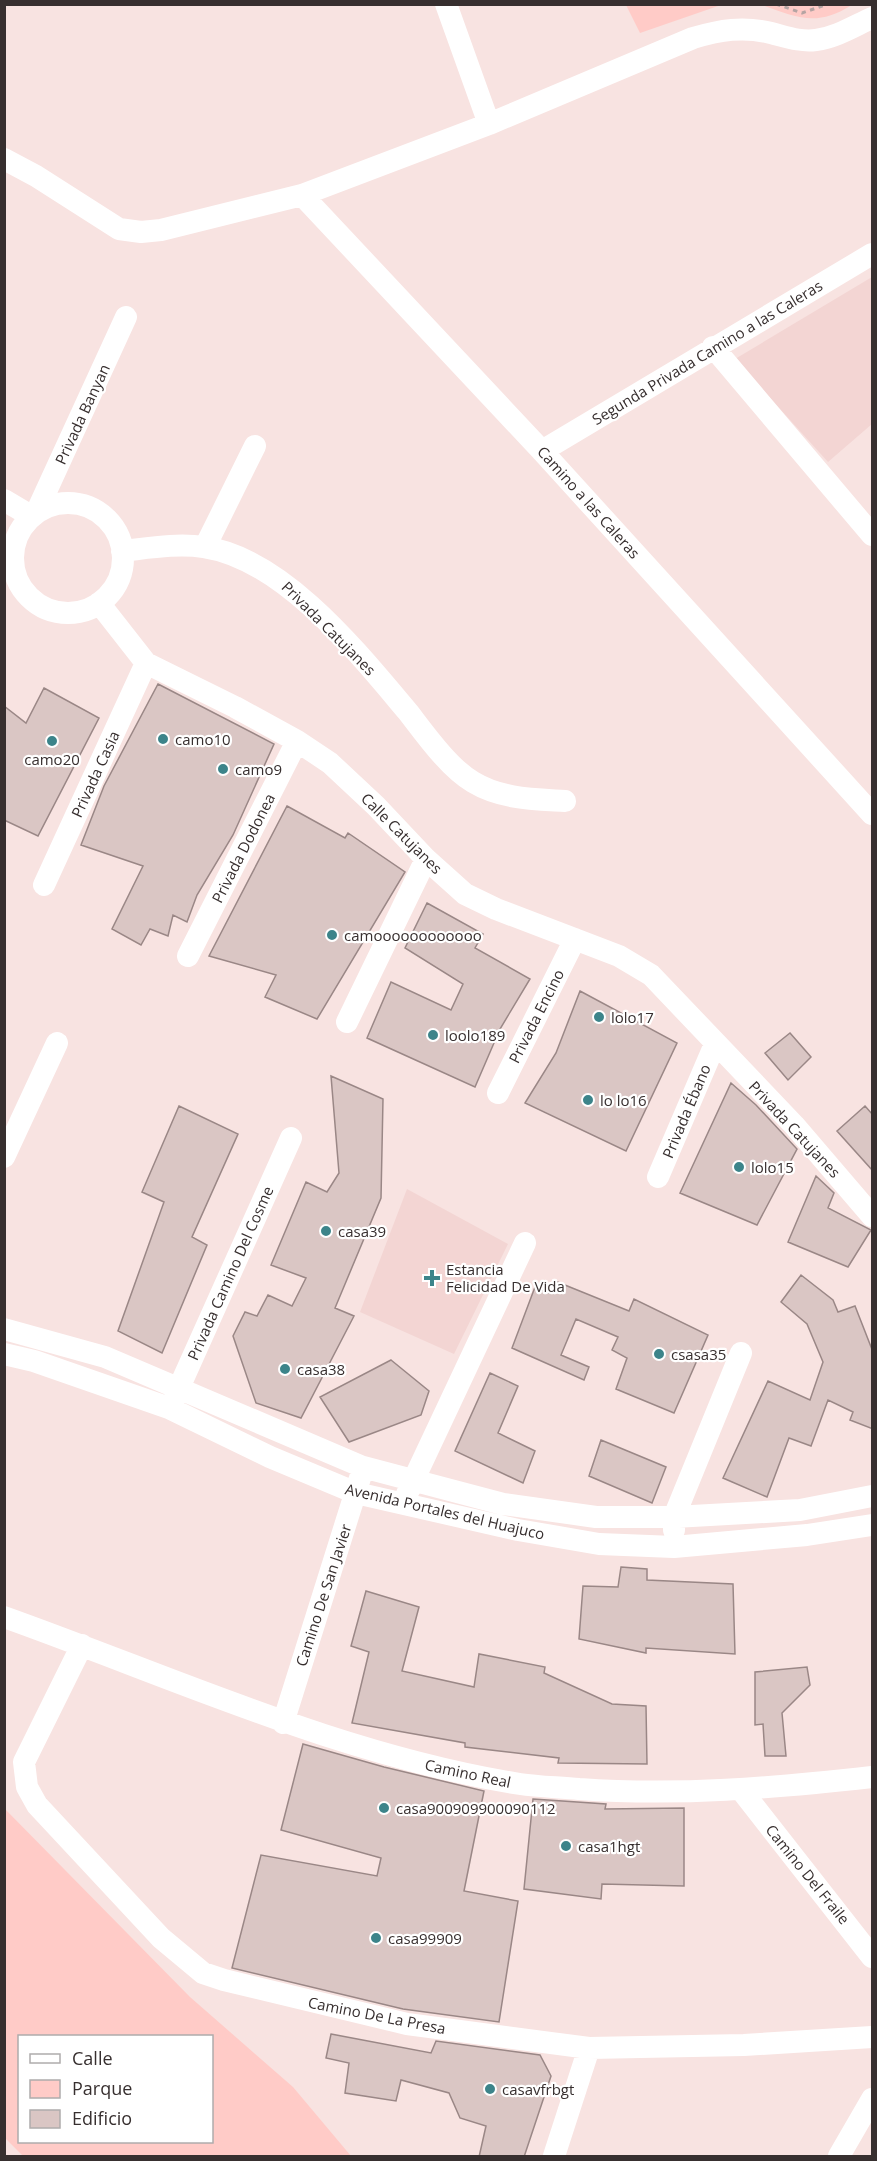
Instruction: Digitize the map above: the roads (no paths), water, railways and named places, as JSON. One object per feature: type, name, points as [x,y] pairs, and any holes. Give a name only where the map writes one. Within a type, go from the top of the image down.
[{"type":"street","points":[[446,4],[489,124]]},
{"type":"street","points":[[4,159],[36,176],[119,229],[141,232],[161,230],[302,195],[489,124],[693,38],[723,30],[747,29],[795,40],[815,40],[835,36],[873,18]]},
{"type":"street","name":"Camino a las Caleras","points":[[302,195],[542,451],[873,814]]},
{"type":"street","name":"Segunda Privada Camino a las Caleras","points":[[542,451],[713,347],[873,254]]},
{"type":"street","name":"Privada Banyan","points":[[34,514],[126,317]]},
{"type":"street","points":[[713,347],[873,535]]},
{"type":"street","points":[[204,547],[255,446]]},
{"type":"street","points":[[4,500],[34,514]]},
{"type":"street","points":[[73,502],[91,507],[112,526],[122,551],[122,566],[118,580],[99,603],[74,612],[46,609],[31,599],[20,584],[9,561],[20,531],[34,514],[54,504],[73,502]]},
{"type":"street","name":"Privada Catujanes","points":[[122,551],[179,545],[204,547],[236,555],[266,570],[286,584],[361,656],[437,748],[471,781],[495,793],[565,801]]},
{"type":"street","name":"Calle Catujanes","points":[[99,603],[146,663],[297,741],[330,763],[376,806],[426,859],[465,894],[496,909],[619,956],[651,975],[715,1044]]},
{"type":"street","name":"Privada Casia","points":[[44,885],[146,663]]},
{"type":"street","name":"Privada Dodonea","points":[[188,956],[297,741]]},
{"type":"street","points":[[347,1022],[426,859]]},
{"type":"street","name":"Privada Encino","points":[[498,1093],[575,939]]},
{"type":"street","points":[[4,1158],[57,1043]]},
{"type":"street","name":"Privada Catujanes","points":[[715,1044],[794,1125],[873,1216]]},
{"type":"street","name":"Privada Ébano","points":[[658,1177],[715,1044]]},
{"type":"street","name":"Privada Camino Del Cosme","points":[[169,1408],[291,1138]]},
{"type":"street","points":[[404,1504],[411,1481],[525,1243]]},
{"type":"street","name":"Avenida Portales del Huajuco","points":[[4,1329],[105,1357],[179,1386],[363,1467],[503,1504],[596,1517],[674,1517],[800,1510],[873,1496]]},
{"type":"street","points":[[674,1547],[674,1517],[741,1353]]},
{"type":"street","name":"Avenida Portales del Huajuco","points":[[4,1354],[34,1361],[169,1408],[270,1457],[356,1493],[518,1530],[588,1542],[674,1547],[873,1525]]},
{"type":"street","name":"Camino De San Javier","points":[[283,1723],[363,1467]]},
{"type":"street","name":"Camino Real","points":[[4,1617],[283,1723],[402,1760],[522,1785],[640,1793],[742,1791],[873,1777]]},
{"type":"street","name":"Camino De La Presa","points":[[82,1645],[24,1762],[27,1787],[37,1805],[161,1938],[203,1973],[265,1991],[407,2024],[589,2048],[744,2045],[873,2037]]},
{"type":"street","name":"Camino Del Fraile","points":[[742,1791],[873,1957]]},
{"type":"street","points":[[554,2157],[589,2048]]},
{"type":"street","points":[[839,2157],[873,2099]]},
{"type":"place","name":"camo10","points":[[163,739]]},
{"type":"place","name":"camo20","points":[[52,741]]},
{"type":"place","name":"camo9","points":[[223,769]]},
{"type":"place","name":"camoooooooooooo","points":[[332,935]]},
{"type":"place","name":"lolo17","points":[[599,1017]]},
{"type":"place","name":"loolo189","points":[[433,1035]]},
{"type":"place","name":"lo lo16","points":[[588,1100]]},
{"type":"place","name":"lolo15","points":[[739,1167]]},
{"type":"place","name":"casa39","points":[[326,1231]]},
{"type":"place","name":"Estancia Felicidad De Vida","points":[[432,1278]]},
{"type":"place","name":"csasa35","points":[[659,1354]]},
{"type":"place","name":"casa38","points":[[285,1369]]},
{"type":"place","name":"casa900909900090112","points":[[384,1808]]},
{"type":"place","name":"casa1hgt","points":[[566,1846]]},
{"type":"place","name":"casa99909","points":[[376,1938]]},
{"type":"place","name":"casavfrbgt","points":[[490,2089]]}]
